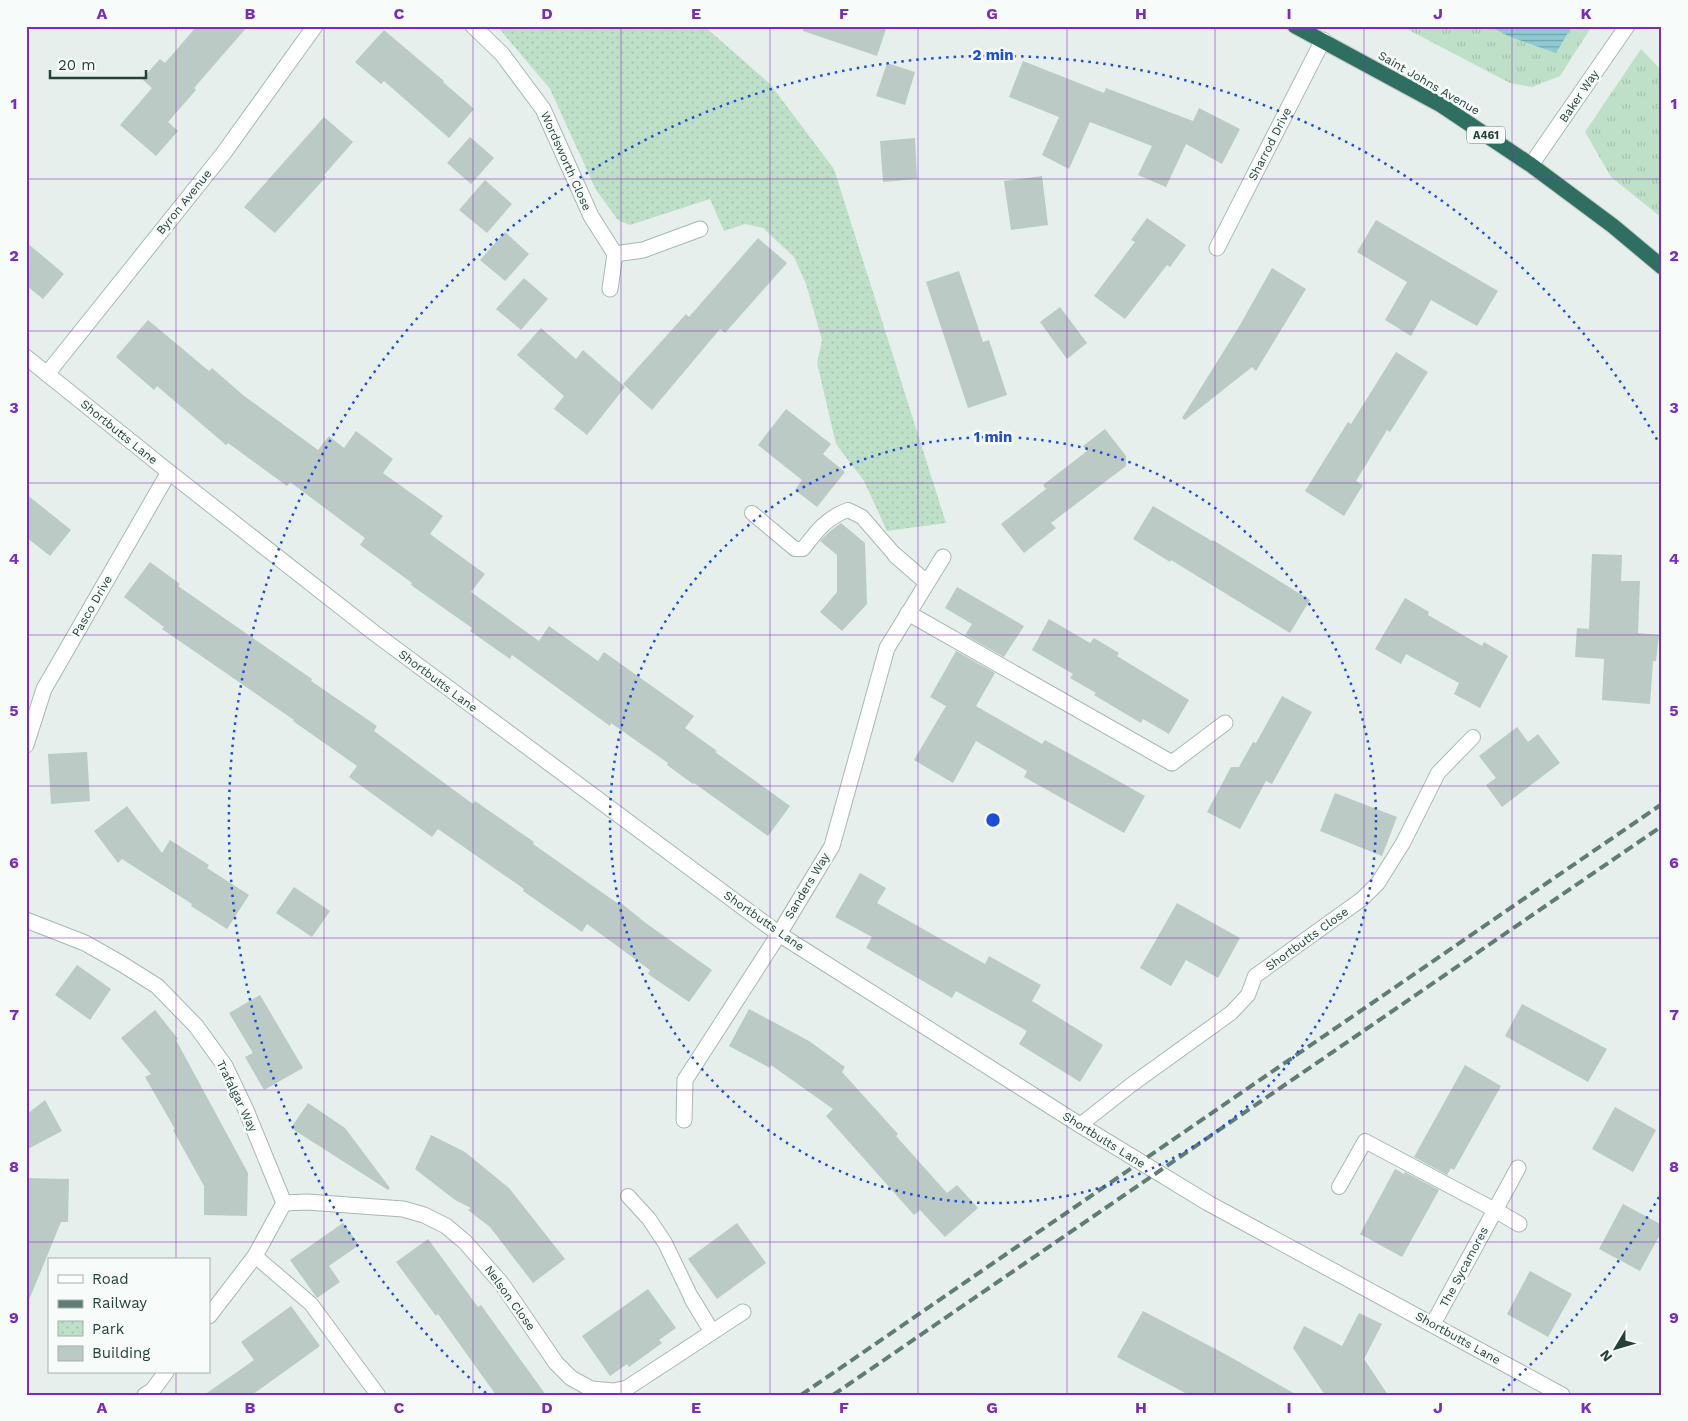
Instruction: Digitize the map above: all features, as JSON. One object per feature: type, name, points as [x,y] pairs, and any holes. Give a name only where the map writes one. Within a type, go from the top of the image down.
[{"type":"highway","name":"Saint Johns Avenue","points":[[1295,26],[1441,105],[1531,165],[1613,226],[1662,267]]},
{"type":"street","name":"Byron Avenue","points":[[47,374],[224,154],[315,26]]},
{"type":"street","name":"Wordsworth Close","points":[[473,26],[502,54],[543,108],[591,216],[614,254]]},
{"type":"street","name":"Baker Way","points":[[1531,165],[1627,26]]},
{"type":"street","name":"Sharrod Drive","points":[[1217,248],[1323,40]]},
{"type":"street","points":[[610,289],[614,254],[643,250],[700,229]]},
{"type":"street","name":"Shortbutts Lane","points":[[26,357],[373,632],[779,934],[1080,1125],[1208,1203],[1562,1395]]},
{"type":"street","name":"Pasco Drive","points":[[26,745],[44,689],[169,472]]},
{"type":"street","points":[[895,555],[926,582]]},
{"type":"street","name":"Sanders Way","points":[[684,1120],[685,1080],[779,934],[832,846],[887,648],[943,556]]},
{"type":"street","points":[[908,613],[1172,763],[1225,724]]},
{"type":"street","name":"Trafalgar Way","points":[[26,920],[85,943],[122,964],[157,986],[196,1026],[226,1066],[284,1203]]},
{"type":"street","name":"The Sycamores","points":[[1433,1324],[1518,1168]]},
{"type":"street","name":"Nelson Close","points":[[284,1203],[307,1202],[403,1209],[424,1215],[446,1226],[465,1242],[502,1284],[556,1363],[571,1378],[591,1389],[614,1391],[627,1388],[743,1312]]},
{"type":"street","points":[[210,1315],[255,1256],[284,1203]]},
{"type":"street","points":[[1495,1210],[1519,1224]]},
{"type":"street","points":[[692,1299],[712,1332]]},
{"type":"street","points":[[145,1395],[152,1391],[165,1374]]},
{"type":"lane","points":[[752,513],[795,549],[803,549],[823,524],[837,513],[848,510],[862,517],[895,555]]},
{"type":"lane","name":"Shortbutts Close","points":[[1080,1125],[1131,1085],[1231,1013],[1248,994],[1255,976],[1362,899],[1378,883],[1403,843],[1438,773],[1473,737]]},
{"type":"lane","points":[[1339,1187],[1365,1140],[1495,1210]]},
{"type":"lane","points":[[628,1196],[649,1219],[665,1243],[692,1299]]},
{"type":"lane","points":[[255,1256],[311,1304],[378,1395]]},
{"type":"green space","points":[[497,26],[704,26],[770,84],[834,169],[946,523],[887,531],[864,481],[836,444],[817,363],[822,340],[806,284],[794,257],[763,228],[745,224],[724,231],[710,199],[630,225],[618,220],[596,190],[550,89]]},
{"type":"green space","points":[[1401,26],[1592,26],[1560,76],[1532,87],[1510,83]]},
{"type":"green space","points":[[1641,49],[1662,71],[1662,218],[1611,177],[1585,132]]},
{"type":"water","points":[[1489,26],[1572,26],[1556,53],[1508,36]]},
{"type":"building","points":[[197,26],[248,26],[194,88],[196,90],[168,122],[178,131],[156,156],[120,125],[152,88],[142,79],[160,59],[165,63]]},
{"type":"building","points":[[804,26],[887,26],[877,56],[803,31]]},
{"type":"building","points":[[384,30],[474,109],[449,138],[384,81],[381,84],[355,62]]},
{"type":"building","points":[[1023,61],[1104,93],[1106,88],[1193,121],[1199,108],[1240,129],[1222,164],[1186,144],[1166,187],[1138,175],[1152,146],[1090,122],[1069,169],[1042,155],[1059,117],[1009,97]]},
{"type":"building","points":[[887,63],[915,72],[905,105],[876,96]]},
{"type":"building","points":[[324,117],[353,142],[324,175],[326,177],[275,233],[244,207]]},
{"type":"building","points":[[470,137],[494,158],[471,184],[447,163]]},
{"type":"building","points":[[915,138],[917,179],[883,182],[880,141]]},
{"type":"building","points":[[1042,176],[1048,225],[1011,230],[1004,181]]},
{"type":"building","points":[[485,180],[512,204],[487,233],[459,210]]},
{"type":"building","points":[[1147,218],[1186,245],[1170,267],[1167,265],[1125,319],[1094,296],[1135,242],[1131,240]]},
{"type":"building","points":[[1376,220],[1498,291],[1477,326],[1431,300],[1411,336],[1385,320],[1407,282],[1357,252]]},
{"type":"building","points":[[505,232],[529,254],[505,281],[480,260]]},
{"type":"building","points":[[758,238],[787,263],[725,333],[720,329],[652,410],[623,384],[686,314],[689,317]]},
{"type":"building","points":[[26,242],[64,274],[43,299],[26,285]]},
{"type":"building","points":[[1272,268],[1306,289],[1256,371],[1252,367],[1185,420],[1182,418],[1240,325]]},
{"type":"building","points":[[959,271],[983,342],[989,340],[1007,395],[968,408],[926,282]]},
{"type":"building","points":[[524,278],[548,299],[521,330],[496,309]]},
{"type":"building","points":[[1060,307],[1087,343],[1067,359],[1040,322]]},
{"type":"building","points":[[148,320],[209,371],[212,368],[243,395],[318,450],[329,436],[344,448],[356,431],[393,459],[383,473],[443,516],[430,534],[485,574],[471,592],[539,641],[549,626],[598,661],[604,652],[694,716],[685,728],[790,806],[768,836],[693,784],[667,765],[668,763],[611,723],[610,726],[512,655],[510,659],[470,631],[472,628],[411,585],[412,583],[360,545],[365,538],[290,482],[287,486],[228,443],[226,445],[157,386],[154,390],[116,357]]},
{"type":"building","points":[[541,328],[576,359],[583,350],[625,387],[587,435],[554,409],[564,396],[517,355]]},
{"type":"building","points":[[1396,352],[1428,372],[1390,432],[1387,430],[1356,481],[1363,485],[1344,516],[1305,491],[1348,422],[1351,424]]},
{"type":"building","points":[[786,409],[831,444],[823,454],[845,472],[817,507],[795,490],[802,480],[758,445]]},
{"type":"building","points":[[1105,429],[1126,456],[1126,466],[1051,523],[1056,528],[1024,553],[1001,524],[1046,489],[1043,485],[1087,451],[1083,446]]},
{"type":"building","points":[[26,494],[71,530],[50,556],[26,537]]},
{"type":"building","points":[[1153,506],[1213,540],[1310,600],[1290,633],[1171,560],[1170,562],[1133,539]]},
{"type":"building","points":[[841,523],[865,543],[867,604],[842,631],[820,612],[837,592],[837,555],[820,541]]},
{"type":"building","points":[[1592,554],[1622,555],[1621,581],[1640,581],[1638,633],[1659,635],[1656,661],[1653,661],[1650,704],[1602,700],[1604,659],[1575,657],[1577,628],[1589,629]]},
{"type":"building","points":[[150,562],[180,584],[178,586],[377,726],[374,731],[473,804],[475,801],[620,905],[621,903],[712,970],[689,1002],[648,974],[650,970],[587,924],[582,932],[438,829],[432,837],[349,777],[357,766],[162,629],[164,627],[124,597]]},
{"type":"building","points":[[957,587],[1024,626],[1004,657],[965,635],[972,624],[945,608]]},
{"type":"building","points":[[1405,598],[1429,612],[1428,615],[1482,646],[1484,642],[1508,656],[1480,708],[1454,694],[1459,683],[1406,654],[1401,664],[1375,649]]},
{"type":"building","points":[[1049,619],[1090,643],[1094,638],[1119,653],[1117,656],[1189,700],[1169,734],[1143,719],[1141,723],[1094,695],[1096,693],[1070,678],[1073,674],[1032,650]]},
{"type":"building","points":[[956,651],[995,673],[976,706],[1042,744],[1045,740],[1145,796],[1124,833],[1024,777],[1027,771],[976,741],[953,783],[914,760],[946,706],[930,697]]},
{"type":"building","points":[[1282,696],[1312,712],[1272,784],[1266,781],[1240,829],[1207,812],[1231,767],[1239,767],[1253,742],[1256,743]]},
{"type":"building","points":[[1517,727],[1528,742],[1538,734],[1560,763],[1502,807],[1486,785],[1496,778],[1479,756]]},
{"type":"building","points":[[87,752],[90,801],[51,804],[48,754]]},
{"type":"building","points":[[1335,793],[1397,817],[1382,856],[1320,831]]},
{"type":"building","points":[[127,806],[162,853],[170,840],[209,865],[207,868],[249,895],[227,929],[122,859],[118,863],[94,831]]},
{"type":"building","points":[[860,873],[886,888],[877,903],[985,964],[989,956],[1041,985],[1032,1001],[1103,1045],[1080,1082],[1019,1044],[1027,1031],[956,991],[952,998],[866,948],[872,937],[835,917]]},
{"type":"building","points":[[294,887],[330,911],[312,937],[276,913]]},
{"type":"building","points":[[1177,903],[1240,938],[1218,978],[1186,960],[1171,986],[1140,968]]},
{"type":"building","points":[[77,965],[111,989],[90,1020],[55,995]]},
{"type":"building","points":[[260,995],[303,1068],[264,1090],[245,1057],[253,1053],[229,1013]]},
{"type":"building","points":[[1522,1004],[1607,1049],[1588,1082],[1505,1036]]},
{"type":"building","points":[[749,1009],[809,1041],[845,1067],[842,1072],[898,1134],[896,1136],[947,1193],[957,1185],[978,1208],[945,1237],[920,1210],[914,1215],[826,1116],[833,1109],[771,1065],[770,1068],[729,1046]]},
{"type":"building","points":[[155,1010],[178,1039],[176,1040],[248,1173],[247,1216],[204,1215],[204,1186],[173,1130],[175,1129],[145,1077],[151,1074],[121,1038]]},
{"type":"building","points":[[1465,1065],[1501,1086],[1454,1170],[1451,1168],[1447,1175],[1414,1157]]},
{"type":"building","points":[[45,1100],[62,1131],[26,1150],[26,1115]]},
{"type":"building","points":[[308,1103],[345,1128],[390,1188],[388,1190],[291,1128]]},
{"type":"building","points":[[1615,1107],[1656,1130],[1633,1172],[1592,1149]]},
{"type":"building","points":[[431,1135],[465,1152],[509,1188],[565,1259],[533,1283],[490,1227],[468,1210],[471,1208],[455,1200],[415,1169]]},
{"type":"building","points":[[1395,1169],[1404,1174],[1405,1172],[1439,1190],[1402,1257],[1360,1234]]},
{"type":"building","points":[[26,1178],[69,1179],[68,1222],[61,1222],[27,1305]]},
{"type":"building","points":[[1623,1204],[1662,1225],[1662,1231],[1640,1271],[1599,1249]]},
{"type":"building","points":[[343,1223],[359,1245],[329,1266],[340,1282],[317,1298],[290,1260]]},
{"type":"building","points":[[737,1223],[766,1263],[717,1299],[688,1259]]},
{"type":"building","points":[[428,1239],[478,1307],[481,1305],[546,1395],[496,1395],[438,1314],[436,1316],[396,1262]]},
{"type":"building","points":[[1530,1271],[1572,1294],[1548,1337],[1507,1314]]},
{"type":"building","points":[[648,1289],[676,1328],[659,1340],[662,1343],[629,1367],[627,1364],[610,1376],[582,1336]]},
{"type":"building","points":[[291,1306],[320,1346],[252,1395],[204,1395],[254,1360],[241,1342]]},
{"type":"building","points":[[1143,1311],[1225,1354],[1297,1395],[1189,1395],[1117,1357]]},
{"type":"building","points":[[1359,1313],[1382,1324],[1364,1359],[1388,1395],[1325,1395],[1293,1348],[1304,1326],[1342,1346]]},
{"type":"railway","points":[[801,1395],[1662,804]]},
{"type":"railway","points":[[833,1395],[1662,826]]}]
